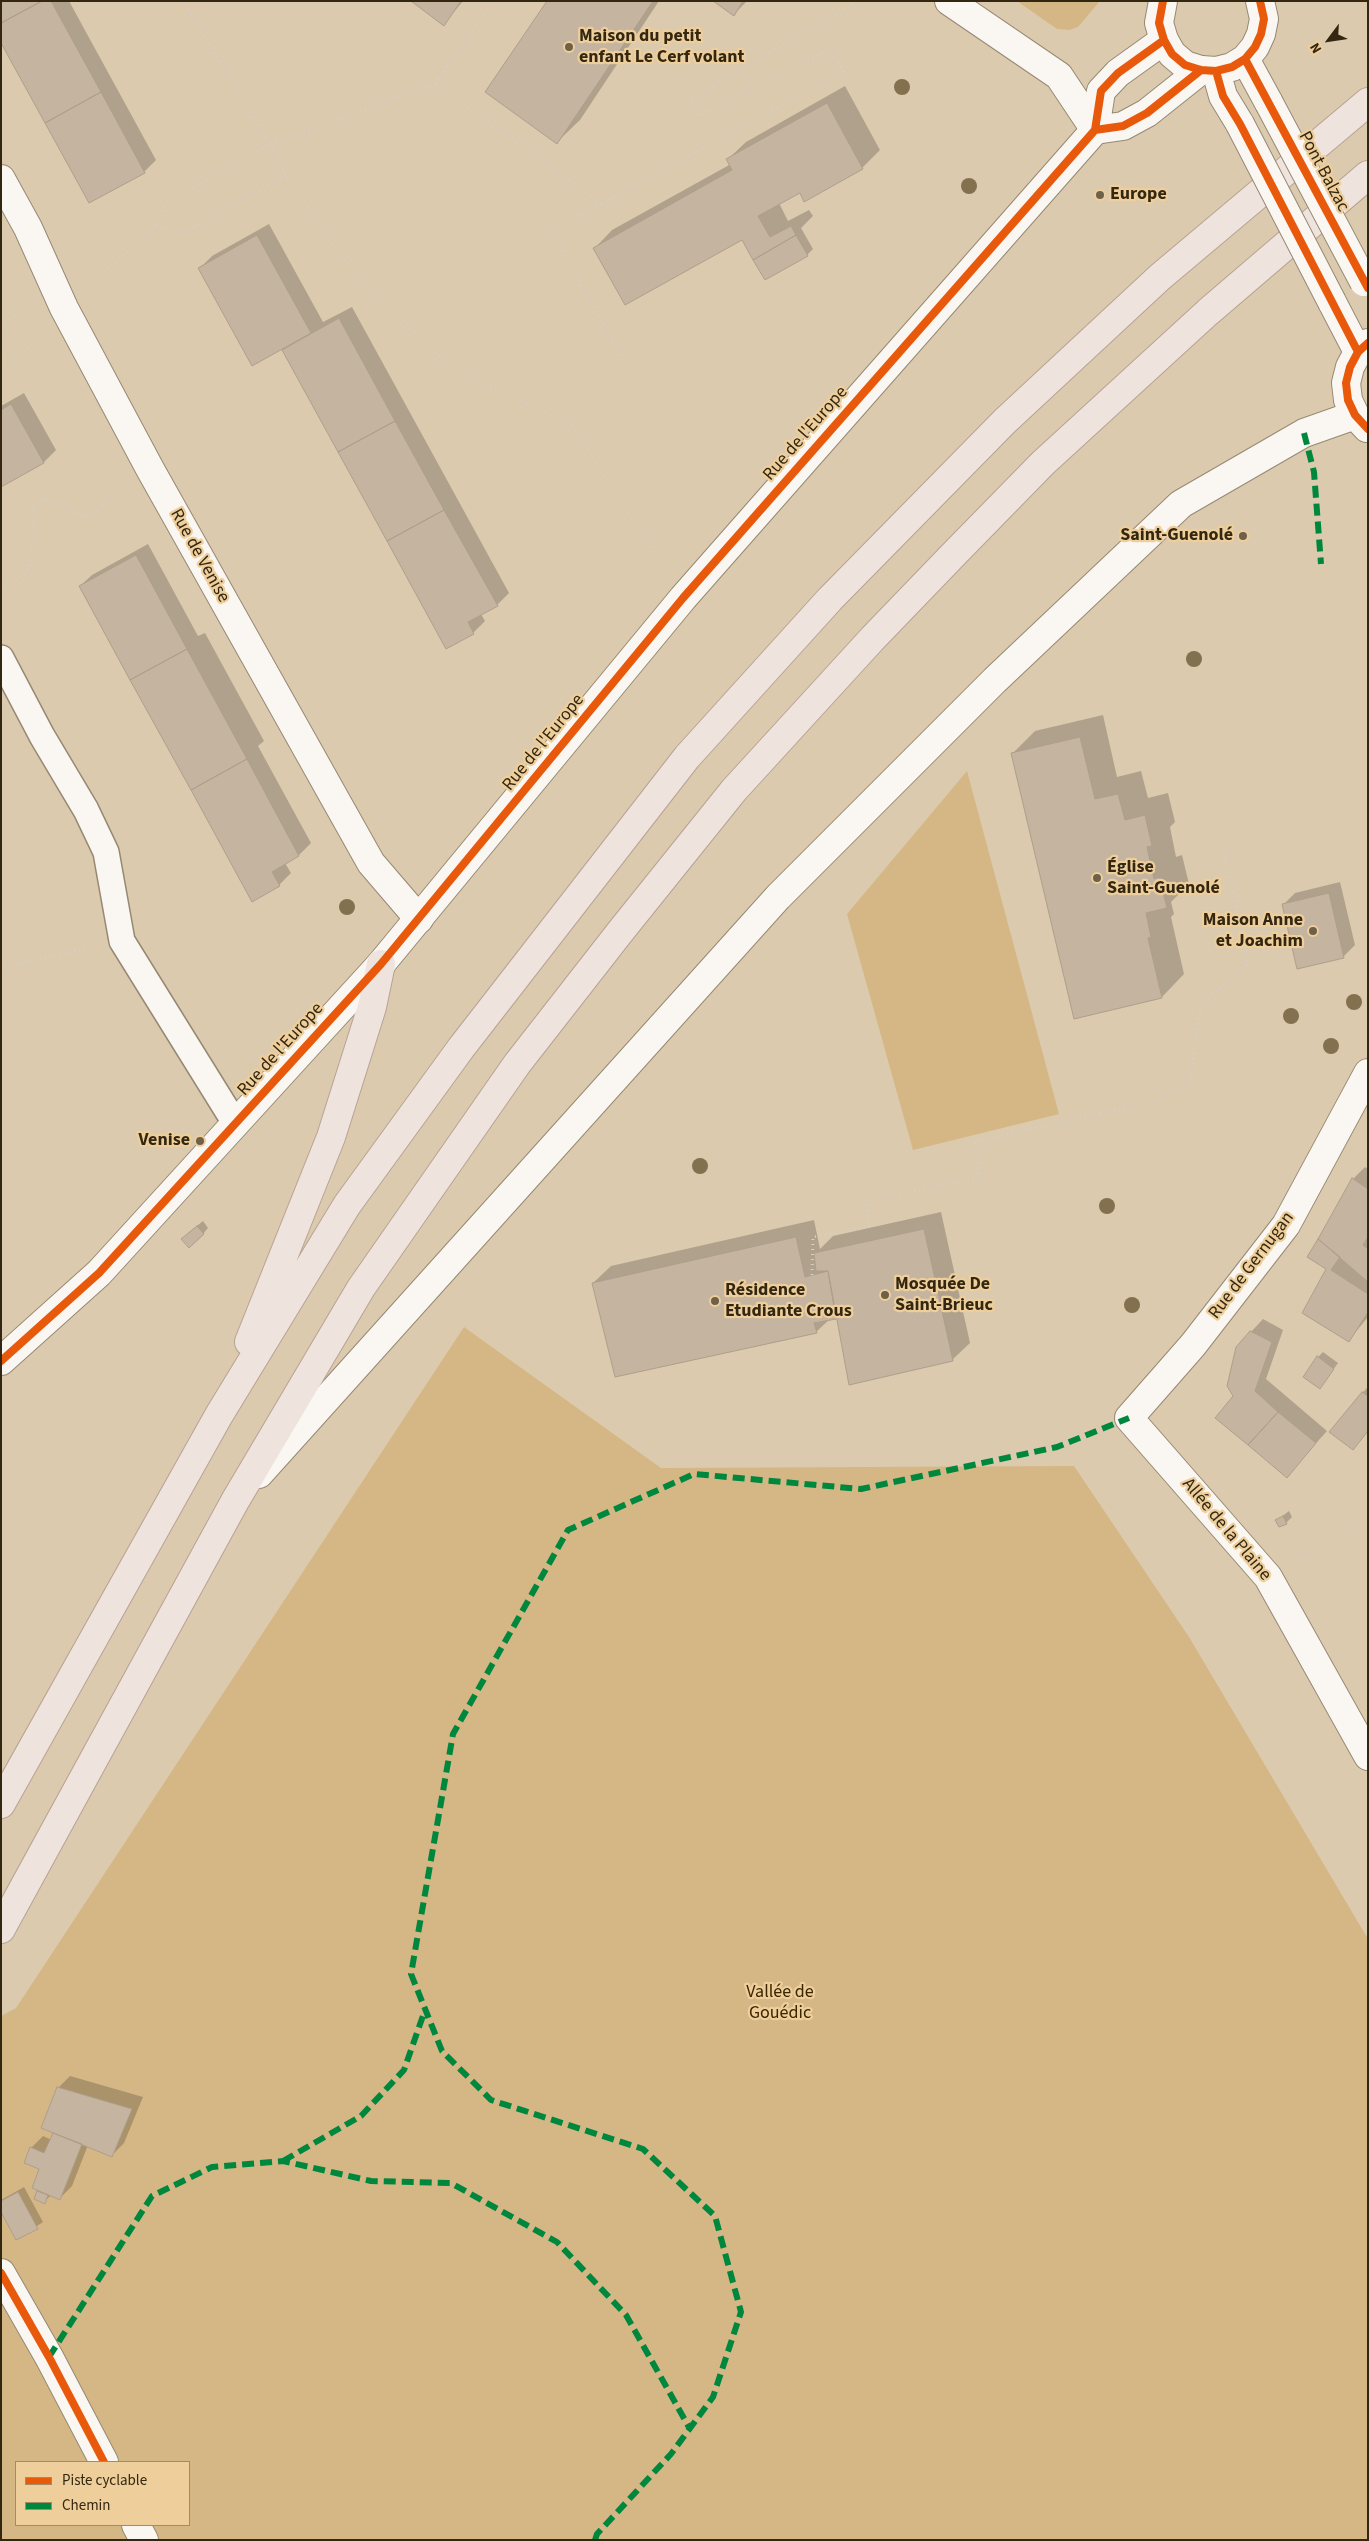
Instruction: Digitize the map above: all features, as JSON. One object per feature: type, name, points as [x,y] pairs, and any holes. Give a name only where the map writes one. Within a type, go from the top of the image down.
[{"type":"highway","points":[[1,1804],[219,1415],[347,1206],[460,1048],[687,757],[830,599],[1005,421],[1160,277],[1368,102]]},
{"type":"highway","points":[[1,1929],[235,1501],[361,1288],[517,1064],[734,790],[872,638],[1043,463],[1208,312],[1368,175]]},
{"type":"highway","points":[[219,1415],[331,1137],[372,1007],[381,964]]},
{"type":"street","points":[[949,1],[1059,76],[1095,130]]},
{"type":"street","points":[[1163,1],[1159,23],[1164,40],[1172,54],[1185,65],[1209,71],[1232,67],[1245,59],[1255,47],[1261,34],[1264,19],[1260,1]]},
{"type":"street","points":[[1095,130],[1101,91],[1118,72],[1164,40]]},
{"type":"street","name":"Pont Balzac","points":[[1245,59],[1366,285]]},
{"type":"street","points":[[1095,130],[1123,126],[1147,113],[1209,71]]},
{"type":"street","points":[[235,1501],[778,897],[995,680],[1181,504],[1304,433],[1361,422],[1348,400],[1346,384],[1350,367],[1363,347],[1332,302],[1240,124],[1209,71]]},
{"type":"street","name":"Rue de l'Europe","points":[[1,1362],[99,1273],[381,964],[683,598],[1095,130]]},
{"type":"street","name":"Rue de Venise","points":[[1,179],[28,228],[64,308],[150,469],[372,863],[419,920]]},
{"type":"street","name":"Rue de Gernugan","points":[[1130,1418],[1193,1344],[1286,1225],[1368,1073]]},
{"type":"street","name":"Allée de la Plaine","points":[[1130,1418],[1268,1577],[1368,1756]]},
{"type":"street","points":[[1,2273],[103,2461]]},
{"type":"street","points":[[137,2526],[144,2540]]},
{"type":"lane","points":[[1,658],[42,736],[86,810],[106,852],[122,941],[235,1123]]},
{"type":"path","points":[[183,1],[270,144],[286,176],[342,258],[448,365],[573,426],[683,598]]},
{"type":"path","points":[[64,308],[156,226],[166,203],[270,144],[435,84],[494,1]]},
{"type":"path","points":[[627,365],[550,231],[843,71],[830,49],[699,116],[691,98],[858,1]]},
{"type":"path","points":[[435,84],[601,204]]},
{"type":"path","points":[[156,226],[184,233],[286,176]]},
{"type":"path","points":[[1,593],[30,568],[34,505],[47,499],[86,518],[150,469]]},
{"type":"path","points":[[812,1275],[813,1237],[869,1226],[866,1200],[978,1178],[975,1141],[1156,1101],[1190,1082],[1201,1005],[1248,964],[1222,837]]},
{"type":"path","points":[[1,968],[122,941]]},
{"type":"path","points":[[1268,1577],[1368,1512]]},
{"type":"green space","points":[[1017,1],[1100,1],[1078,27],[1069,30],[1057,29]]},
{"type":"green space","points":[[967,771],[1059,1114],[913,1150],[847,914]]},
{"type":"green space","name":"Vallée de Gouédic","points":[[464,1327],[661,1468],[1074,1466],[1189,1637],[1368,1939],[1368,2540],[1,2540],[1,2016],[16,2008]]},
{"type":"building","points":[[1,1],[42,1],[1,23]]},
{"type":"building","points":[[42,1],[51,1],[101,92],[45,123],[1,43],[1,23]]},
{"type":"building","points":[[411,1],[461,1],[444,26]]},
{"type":"building","name":"Maison du petit enfant Le Cerf volant","points":[[547,1],[653,1],[557,144],[485,92]]},
{"type":"building","name":"Maison du petit enfant Le Cerf volant","points":[[713,1],[743,1],[734,16]]},
{"type":"building","points":[[101,92],[145,173],[89,203],[45,123]]},
{"type":"building","points":[[827,103],[863,169],[804,202],[800,193],[758,216],[770,237],[791,226],[796,235],[753,260],[742,240],[625,305],[593,248],[732,170],[726,159]]},
{"type":"building","points":[[257,235],[311,333],[252,366],[198,268]]},
{"type":"building","points":[[796,235],[808,256],[765,280],[753,260]]},
{"type":"building","points":[[339,318],[395,421],[338,452],[282,350]]},
{"type":"building","points":[[11,404],[44,463],[1,487],[1,410]]},
{"type":"building","points":[[395,421],[444,510],[387,541],[338,452]]},
{"type":"building","points":[[444,510],[498,606],[468,622],[474,634],[446,649],[387,541]]},
{"type":"building","points":[[136,555],[187,649],[130,680],[79,586]]},
{"type":"building","points":[[187,649],[247,759],[191,790],[130,680]]},
{"type":"building","name":"Église Saint-Guenolé","points":[[1080,737],[1095,799],[1118,794],[1125,820],[1145,815],[1152,846],[1147,847],[1154,879],[1159,877],[1167,908],[1146,913],[1151,937],[1148,938],[1162,998],[1074,1019],[1011,753]]},
{"type":"building","points":[[247,759],[299,856],[272,872],[280,886],[252,902],[191,790]]},
{"type":"building","name":"Maison Anne et Joachim","points":[[1329,893],[1344,958],[1297,969],[1282,904]]},
{"type":"building","points":[[1352,1178],[1368,1189],[1368,1237],[1363,1245],[1368,1249],[1368,1282],[1318,1239]]},
{"type":"building","points":[[197,1226],[204,1234],[189,1248],[181,1239]]},
{"type":"building","name":"Mosquée De Saint-Brieuc","points":[[924,1229],[953,1361],[849,1385],[828,1271],[816,1271],[814,1253]]},
{"type":"building","name":"Résidence Etudiante Crous","points":[[796,1237],[805,1277],[828,1271],[836,1319],[814,1323],[817,1333],[615,1377],[592,1283]]},
{"type":"building","points":[[1318,1239],[1340,1257],[1331,1270],[1368,1294],[1368,1312],[1349,1342],[1302,1313],[1326,1269],[1307,1257]]},
{"type":"building","points":[[1250,1331],[1272,1342],[1255,1391],[1278,1412],[1248,1445],[1215,1418],[1233,1396],[1227,1386],[1236,1347]]},
{"type":"building","points":[[1317,1356],[1334,1369],[1320,1389],[1303,1377]]},
{"type":"building","points":[[1362,1392],[1368,1396],[1368,1431],[1353,1450],[1329,1432]]},
{"type":"building","points":[[1278,1412],[1316,1443],[1287,1478],[1248,1445]]},
{"type":"building","points":[[1283,1516],[1287,1524],[1279,1527],[1275,1520]]},
{"type":"building","points":[[57,2087],[132,2109],[112,2157],[41,2128]]},
{"type":"building","points":[[53,2133],[82,2144],[60,2200],[32,2188],[39,2169],[24,2163],[30,2147],[44,2153]]},
{"type":"building","points":[[37,2191],[48,2195],[45,2204],[34,2199]]},
{"type":"building","points":[[18,2192],[38,2229],[16,2240],[1,2212],[1,2201]]},
{"type":"marked path","points":[[1304,433],[1314,472],[1321,564]]},
{"type":"marked path","points":[[595,2540],[597,2534],[671,2454],[713,2397],[741,2312],[715,2216],[643,2149],[491,2100],[442,2051],[411,1974],[453,1734],[568,1530],[694,1474],[861,1489],[1057,1447],[1129,1418]]},
{"type":"marked path","points":[[283,2161],[361,2116],[404,2070],[425,2010]]},
{"type":"marked path","points":[[49,2357],[152,2196],[212,2167],[283,2161],[371,2181],[451,2183],[557,2242],[626,2315],[690,2429]]},
{"type":"cycle path","points":[[1163,1],[1159,23],[1164,40],[1172,54],[1185,65],[1201,70],[1216,71],[1232,67],[1245,59],[1255,47],[1261,34],[1264,19],[1260,1]]},
{"type":"cycle path","points":[[1,1361],[99,1273],[381,964],[683,598],[1095,130],[1101,91],[1118,73],[1164,40]]},
{"type":"cycle path","points":[[1245,59],[1368,288]]},
{"type":"cycle path","points":[[1095,130],[1123,126],[1147,113],[1201,70]]},
{"type":"cycle path","points":[[1216,71],[1223,96],[1240,124],[1358,352]]},
{"type":"cycle path","points":[[1368,343],[1358,352],[1350,367],[1346,383],[1348,400],[1355,415],[1368,429]]},
{"type":"cycle path","points":[[1,2273],[49,2357],[103,2461]]},
{"type":"place","name":"Maison du petit enfant Le Cerf volant","points":[[569,47]]},
{"type":"place","name":"Europe","points":[[1100,195]]},
{"type":"place","name":"Saint-Guenolé","points":[[1243,536]]},
{"type":"place","name":"Église Saint-Guenolé","points":[[1097,878]]},
{"type":"place","name":"Maison Anne et Joachim","points":[[1313,931]]},
{"type":"place","name":"Venise","points":[[200,1141]]},
{"type":"place","name":"Mosquée De Saint-Brieuc","points":[[885,1295]]},
{"type":"place","name":"Résidence Etudiante Crous","points":[[715,1301]]}]
